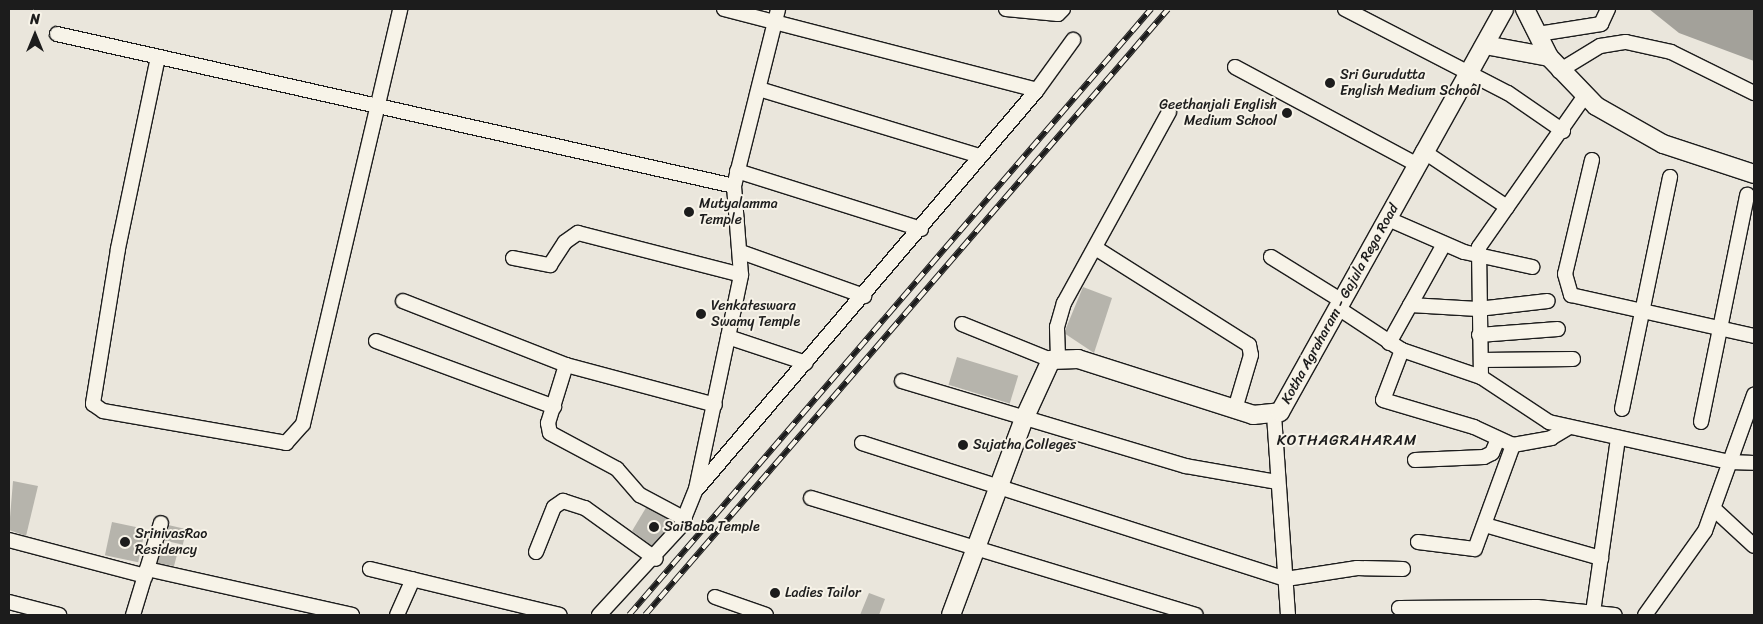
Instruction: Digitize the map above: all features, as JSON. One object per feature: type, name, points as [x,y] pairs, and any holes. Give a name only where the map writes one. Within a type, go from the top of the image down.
[{"type":"main road","name":"Kotha Agraharam - Gajula Rega Road","points":[[1054,359],[1078,359],[1235,409],[1274,414],[1286,404],[1386,218],[1420,157],[1471,73],[1504,9]]},
{"type":"main road","points":[[1524,9],[1554,64],[1584,97],[1663,144],[1754,174]]},
{"type":"main road","points":[[1485,45],[1554,64]]},
{"type":"main road","points":[[951,615],[1024,419],[1054,359]]},
{"type":"street","points":[[158,57],[93,398],[97,408],[103,411],[275,444],[294,439],[303,424],[376,105],[400,9]]},
{"type":"street","points":[[724,9],[776,25],[1037,90]]},
{"type":"street","points":[[599,615],[656,559],[685,519],[696,490],[741,275],[741,252],[734,186],[776,25],[778,9]]},
{"type":"street","points":[[1006,9],[1058,14],[1063,9]]},
{"type":"street","points":[[1346,9],[1471,73],[1563,132]]},
{"type":"street","points":[[1538,34],[1601,24],[1608,9]]},
{"type":"street","points":[[57,34],[734,186]]},
{"type":"street","points":[[696,490],[921,229],[979,156],[1037,90],[1074,40]]},
{"type":"street","points":[[1554,64],[1600,46],[1626,42],[1671,52],[1754,93]]},
{"type":"street","points":[[1236,67],[1420,157],[1507,207]]},
{"type":"street","points":[[759,89],[979,156]]},
{"type":"street","points":[[1481,377],[1478,256],[1482,239],[1563,132],[1584,97]]},
{"type":"street","points":[[962,324],[1054,359],[1059,317],[1169,112]]},
{"type":"street","points":[[1592,160],[1565,283],[1576,299],[1640,309],[1754,336]]},
{"type":"street","points":[[737,171],[921,229]]},
{"type":"street","points":[[1622,409],[1640,309],[1670,177]]},
{"type":"street","points":[[1702,422],[1747,195]]},
{"type":"street","points":[[1386,218],[1444,244],[1478,256],[1532,267]]},
{"type":"street","points":[[513,258],[550,265],[565,242],[578,233],[741,275]]},
{"type":"street","points":[[1389,343],[1444,244]]},
{"type":"street","points":[[1097,249],[1249,345],[1250,355],[1235,409]]},
{"type":"street","points":[[741,252],[864,296]]},
{"type":"street","points":[[1271,257],[1340,304],[1389,343],[1402,350],[1481,377],[1530,412],[1569,427],[1729,462],[1754,463]]},
{"type":"street","points":[[403,301],[566,365],[714,405]]},
{"type":"street","points":[[1410,305],[1478,308],[1548,301]]},
{"type":"street","points":[[1480,335],[1558,329]]},
{"type":"street","points":[[728,337],[806,363]]},
{"type":"street","points":[[376,341],[554,407]]},
{"type":"street","points":[[1402,350],[1382,394],[1383,400],[1474,427],[1513,444],[1551,438],[1569,427]]},
{"type":"street","points":[[1481,360],[1573,359]]},
{"type":"street","points":[[566,365],[548,428],[554,438],[610,464],[640,495],[685,519]]},
{"type":"street","points":[[902,381],[1186,466],[1277,482]]},
{"type":"street","points":[[1645,615],[1693,550],[1714,509],[1729,462],[1754,396]]},
{"type":"street","points":[[1274,414],[1277,482],[1288,615]]},
{"type":"street","points":[[1593,612],[1618,438]]},
{"type":"street","points":[[1415,460],[1484,457],[1492,453],[1498,439]]},
{"type":"street","points":[[862,443],[1286,579],[1357,568],[1402,570]]},
{"type":"street","points":[[1418,542],[1475,549],[1513,444]]},
{"type":"street","points":[[811,498],[975,550],[1196,615]]},
{"type":"street","points":[[536,552],[554,507],[563,501],[585,508],[656,559]]},
{"type":"street","points":[[1714,509],[1754,546]]},
{"type":"street","points":[[134,615],[161,523]]},
{"type":"street","points":[[1485,525],[1601,558]]},
{"type":"street","points":[[9,540],[332,613],[352,615]]},
{"type":"street","points":[[370,569],[560,615]]},
{"type":"street","points":[[397,615],[413,579]]},
{"type":"street","points":[[714,597],[766,615]]},
{"type":"street","points":[[9,602],[59,615]]},
{"type":"street","points":[[1399,608],[1478,612],[1537,606],[1615,615]]},
{"type":"shaded area","points":[[1649,9],[1754,9],[1754,61],[1679,33]]},
{"type":"building","points":[[1083,287],[1112,298],[1094,353],[1064,333]]},
{"type":"building","points":[[957,357],[1018,376],[1010,403],[949,385]]},
{"type":"building","points":[[13,481],[38,486],[26,536],[9,530]]},
{"type":"building","name":"SaiBaba Temple","points":[[647,506],[676,523],[656,549],[632,531]]},
{"type":"building","name":"SrinivasRao Residency","points":[[112,522],[145,529],[138,562],[105,555]]},
{"type":"building","points":[[164,524],[186,529],[183,545],[160,540]]},
{"type":"building","points":[[158,547],[178,551],[174,566],[154,563]]},
{"type":"building","points":[[869,593],[885,599],[879,615],[860,615]]},
{"type":"railway","points":[[629,615],[1151,9]]},
{"type":"railway","points":[[645,615],[1168,9]]},
{"type":"place","name":"Sri Gurudutta English Medium School","points":[[1330,83]]},
{"type":"place","name":"Geethanjali English Medium School","points":[[1287,113]]},
{"type":"place","name":"Mutyalamma Temple","points":[[689,212]]},
{"type":"place","name":"Venkateswara Swamy Temple","points":[[701,314]]},
{"type":"place","name":"Sujatha Colleges","points":[[963,445]]},
{"type":"place","name":"SaiBaba Temple","points":[[654,527]]},
{"type":"place","name":"SrinivasRao Residency","points":[[125,542]]},
{"type":"place","name":"Ladies Tailor","points":[[775,593]]},
{"type":"district","name":"KOTHAGRAHARAM","points":[[1347,441]]}]
